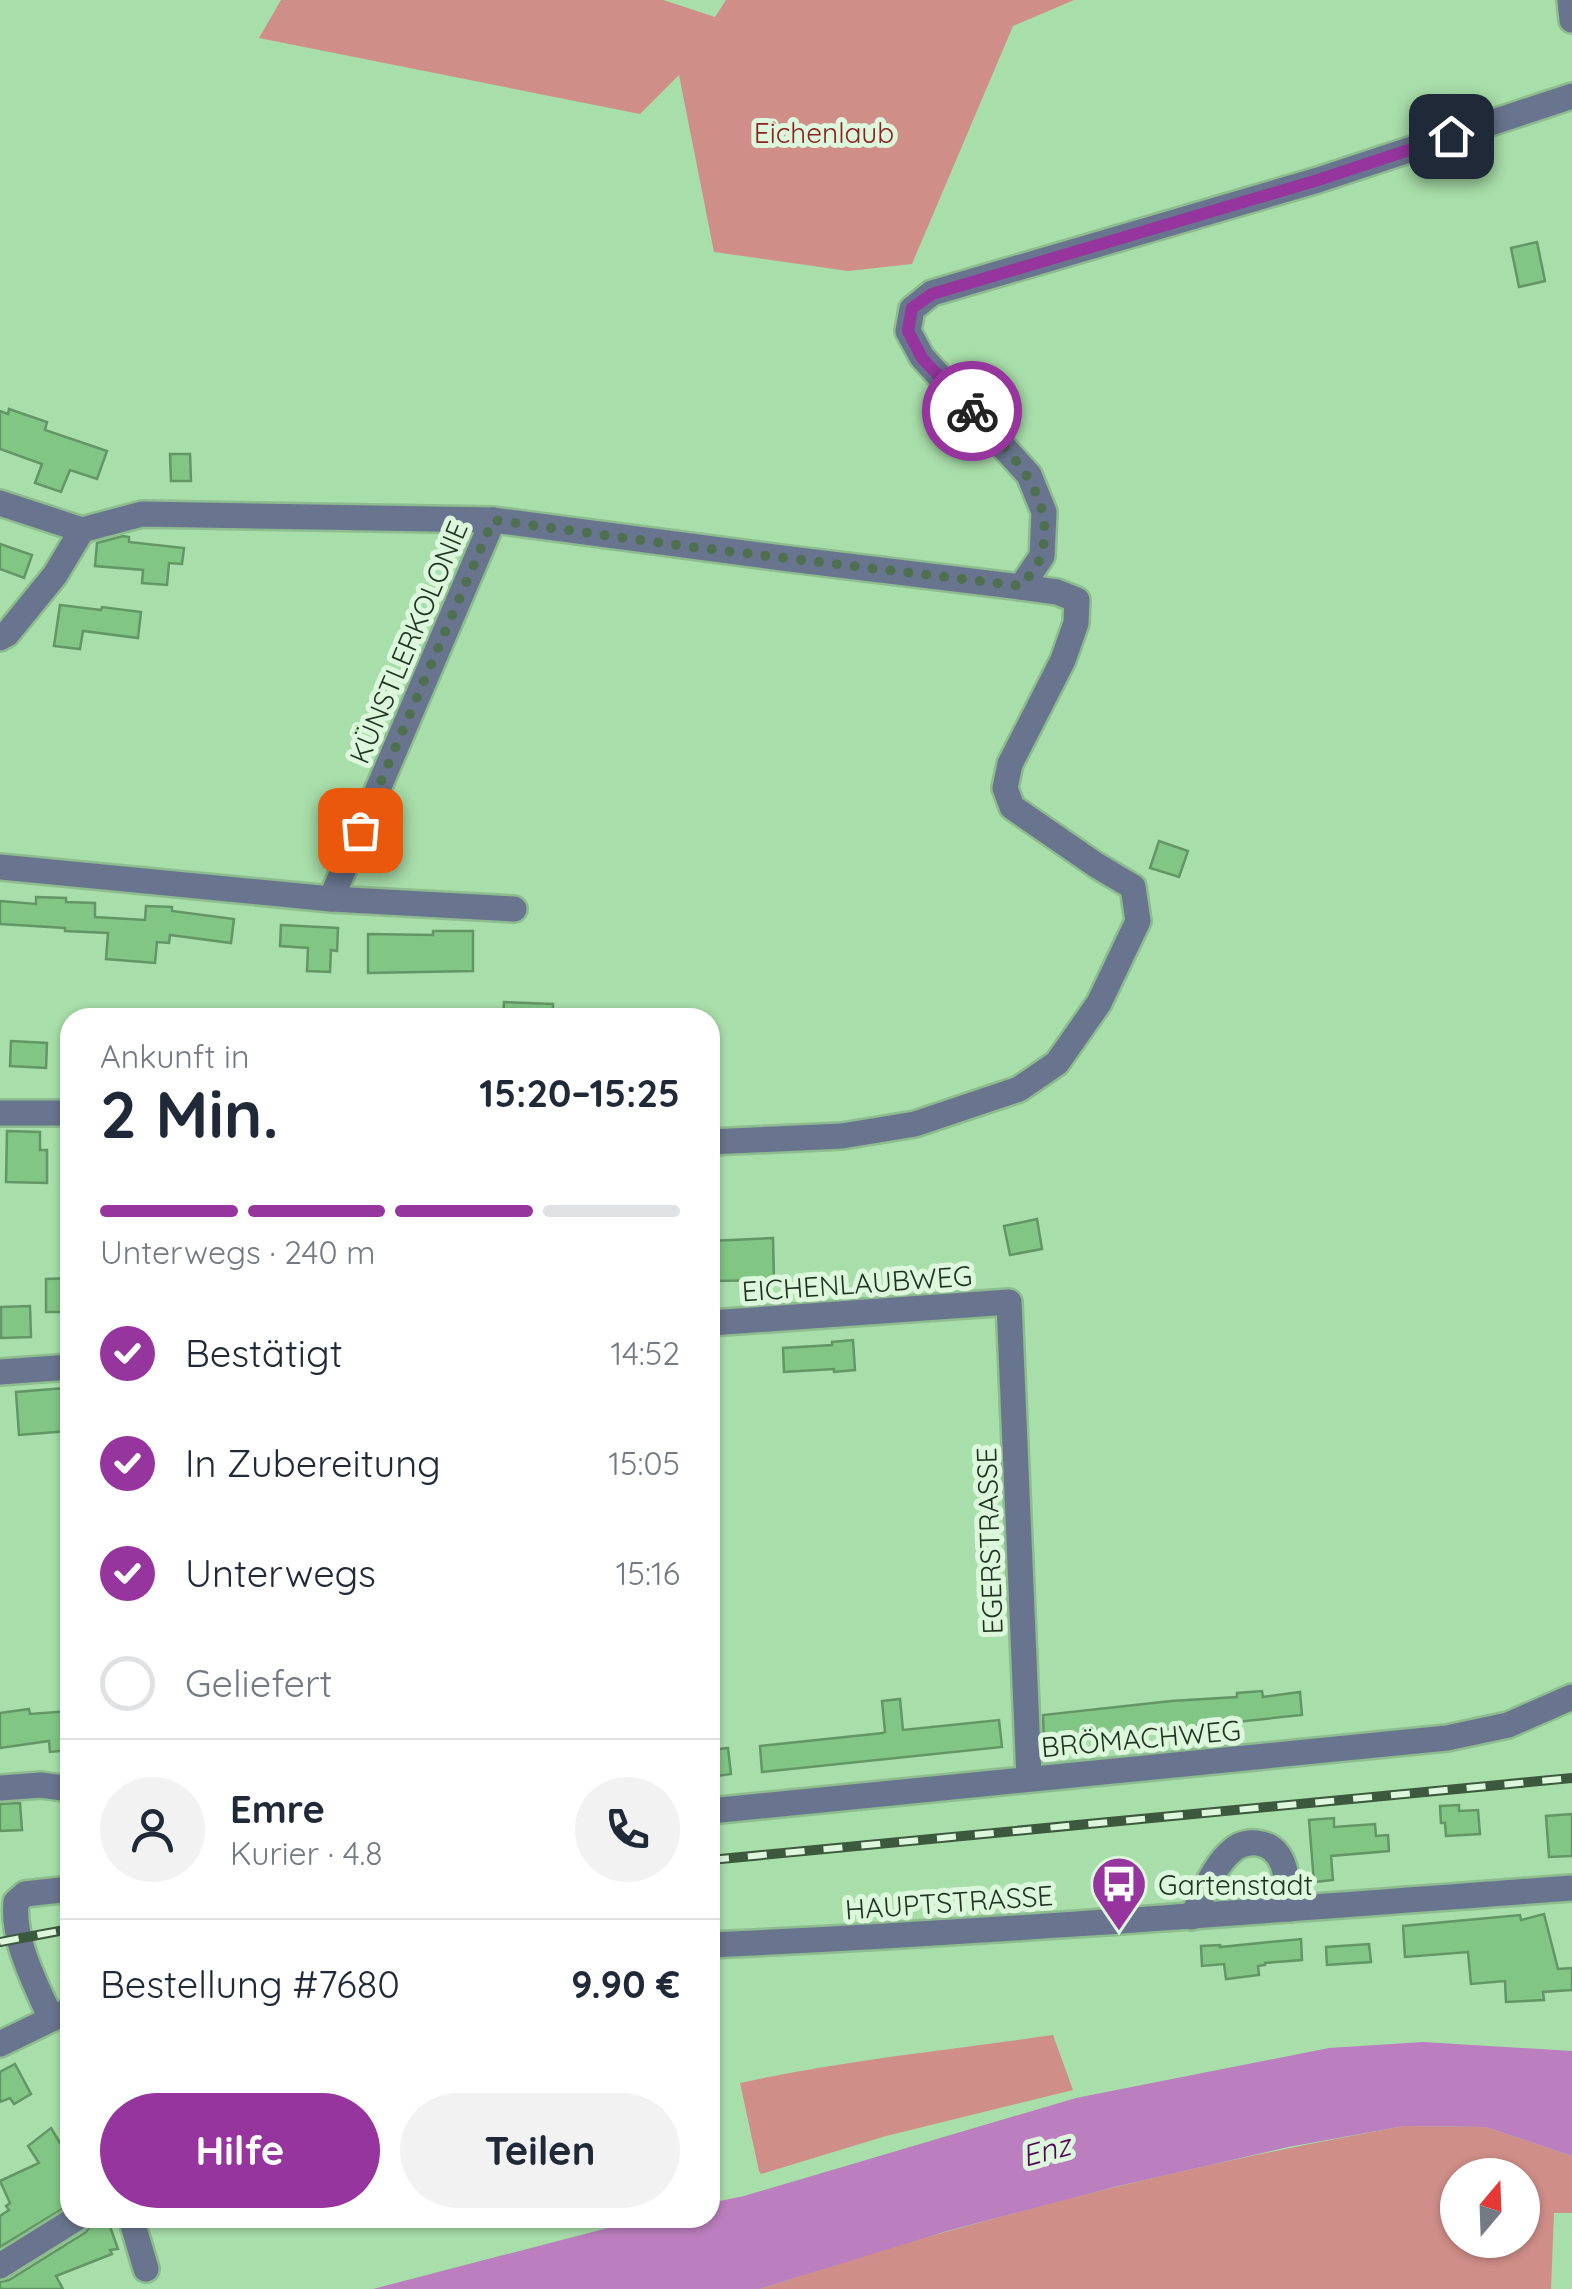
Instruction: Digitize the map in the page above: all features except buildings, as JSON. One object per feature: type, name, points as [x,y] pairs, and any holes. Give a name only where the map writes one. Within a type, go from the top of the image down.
[{"type":"street","points":[[1570,0],[1572,20]]},
{"type":"street","points":[[1021,586],[1042,556],[1044,512],[1028,475],[922,358],[908,331],[912,308],[932,294],[1318,180],[1572,96]]},
{"type":"street","points":[[0,503],[82,530],[142,514],[493,520],[1021,586],[1077,600],[1076,623],[1063,660],[1010,764],[1005,788],[1012,807],[1133,887],[1138,921],[1099,1002],[1057,1063],[1019,1089],[915,1124],[842,1136],[720,1142]]},
{"type":"street","name":"KÜNSTLERKOLONIE","points":[[331,899],[493,520]]},
{"type":"street","points":[[0,638],[55,575],[82,530]]},
{"type":"street","points":[[0,867],[331,899],[514,909]]},
{"type":"street","points":[[0,1114],[60,1113]]},
{"type":"street","name":"EICHENLAUBWEG","points":[[720,1323],[1009,1302]]},
{"type":"street","name":"EGERSTRASSE","points":[[1009,1302],[1029,1778]]},
{"type":"street","points":[[0,1372],[60,1368]]},
{"type":"street","name":"BRÖMACHWEG","points":[[720,1810],[1448,1738],[1508,1724],[1572,1698]]},
{"type":"street","points":[[0,1788],[60,1787]]},
{"type":"street","points":[[1192,1917],[1224,1860],[1234,1849],[1255,1842],[1268,1846],[1282,1860],[1289,1909]]},
{"type":"street","points":[[1192,1917],[1572,1888]]},
{"type":"street","points":[[60,1890],[8,1899],[22,1946],[60,2008]]},
{"type":"street","name":"HAUPTSTRASSE","points":[[720,1944],[1192,1917]]},
{"type":"street","points":[[0,2044],[60,2017]]},
{"type":"street","points":[[0,2266],[61,2228]]},
{"type":"street","points":[[134,2228],[146,2268]]},
{"type":"green space","name":"Eichenlaub","points":[[281,0],[663,0],[715,17],[726,0],[1074,0],[1013,26],[912,264],[848,271],[714,252],[679,75],[640,114],[259,38]]},
{"type":"green space","points":[[1053,2035],[1073,2090],[886,2136],[761,2174],[759,2171],[740,2083],[857,2062]]},
{"type":"green space","points":[[1404,2126],[1486,2127],[1572,2156],[1572,2213],[1554,2213],[1551,2289],[759,2289],[1062,2200]]},
{"type":"water","name":"Enz","points":[[1423,2042],[1572,2051],[1572,2156],[1486,2127],[1404,2126],[1288,2147],[1114,2187],[947,2231],[759,2289],[373,2289],[608,2228],[720,2228],[720,2201],[1076,2098],[1329,2048]]},
{"type":"railway","points":[[720,1859],[1572,1778]]},
{"type":"railway","points":[[0,1942],[60,1931]]},
{"type":"way so far","points":[[360,830],[493,520],[1021,586],[1042,556],[1044,512],[1028,475],[972,411]]},
{"type":"place","name":"Gartenstadt","points":[[1119,1933]]},
{"type":"route","points":[[972,411],[922,358],[908,331],[912,308],[932,294],[1318,180],[1451,136]]}]
